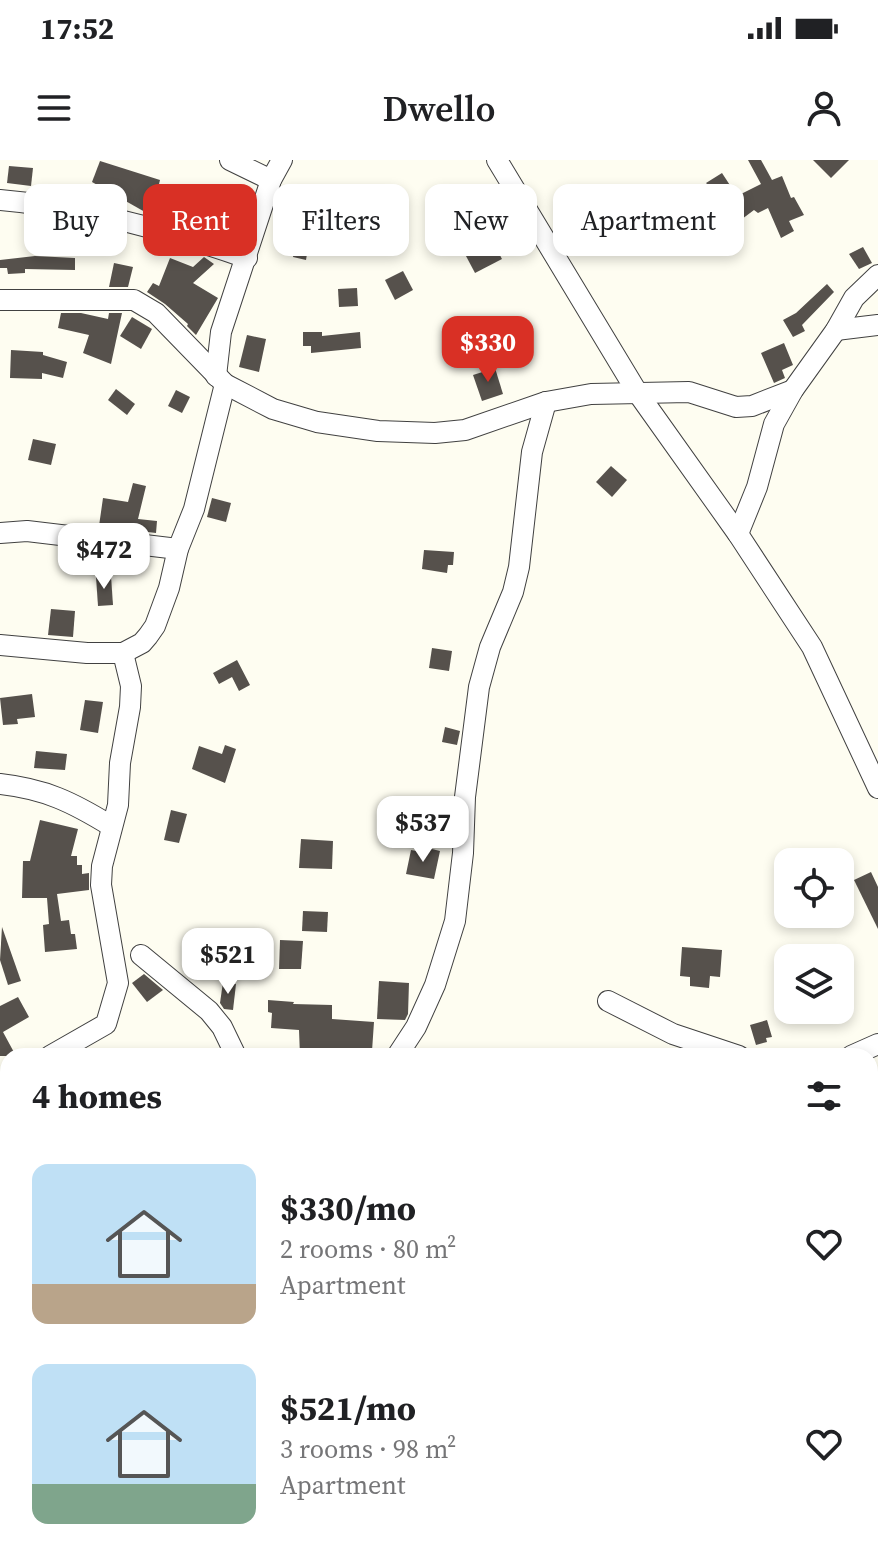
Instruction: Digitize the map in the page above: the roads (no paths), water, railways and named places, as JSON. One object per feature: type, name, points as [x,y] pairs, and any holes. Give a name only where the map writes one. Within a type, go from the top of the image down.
[{"type":"street","points":[[230,160],[271,180]]},
{"type":"street","points":[[0,645],[123,653],[142,643],[155,626],[202,483],[216,413],[221,332],[271,180],[282,160]]},
{"type":"street","points":[[497,160],[637,392],[738,534],[812,647],[878,788]]},
{"type":"street","points":[[0,200],[42,203],[161,228],[247,258]]},
{"type":"street","points":[[738,534],[757,487],[774,424],[854,298],[878,275]]},
{"type":"street","points":[[0,300],[134,300],[156,313],[220,380],[288,413],[317,422],[378,431],[435,433],[465,430],[546,402],[591,394],[689,392],[736,407],[752,406],[793,390]]},
{"type":"street","points":[[836,330],[878,325]]},
{"type":"street","points":[[402,1048],[416,1027],[435,985],[455,921],[463,853],[465,797],[479,687],[519,567],[532,452],[546,402]]},
{"type":"street","points":[[0,533],[27,531],[178,549]]},
{"type":"street","points":[[64,1048],[106,1024],[118,983],[101,885],[102,866],[118,805],[120,763],[130,707],[131,686],[123,653]]},
{"type":"street","points":[[0,784],[36,789],[74,804],[111,826]]},
{"type":"street","points":[[141,955],[209,1011],[222,1027],[232,1048]]},
{"type":"street","points":[[608,1001],[673,1034],[715,1048]]}]
